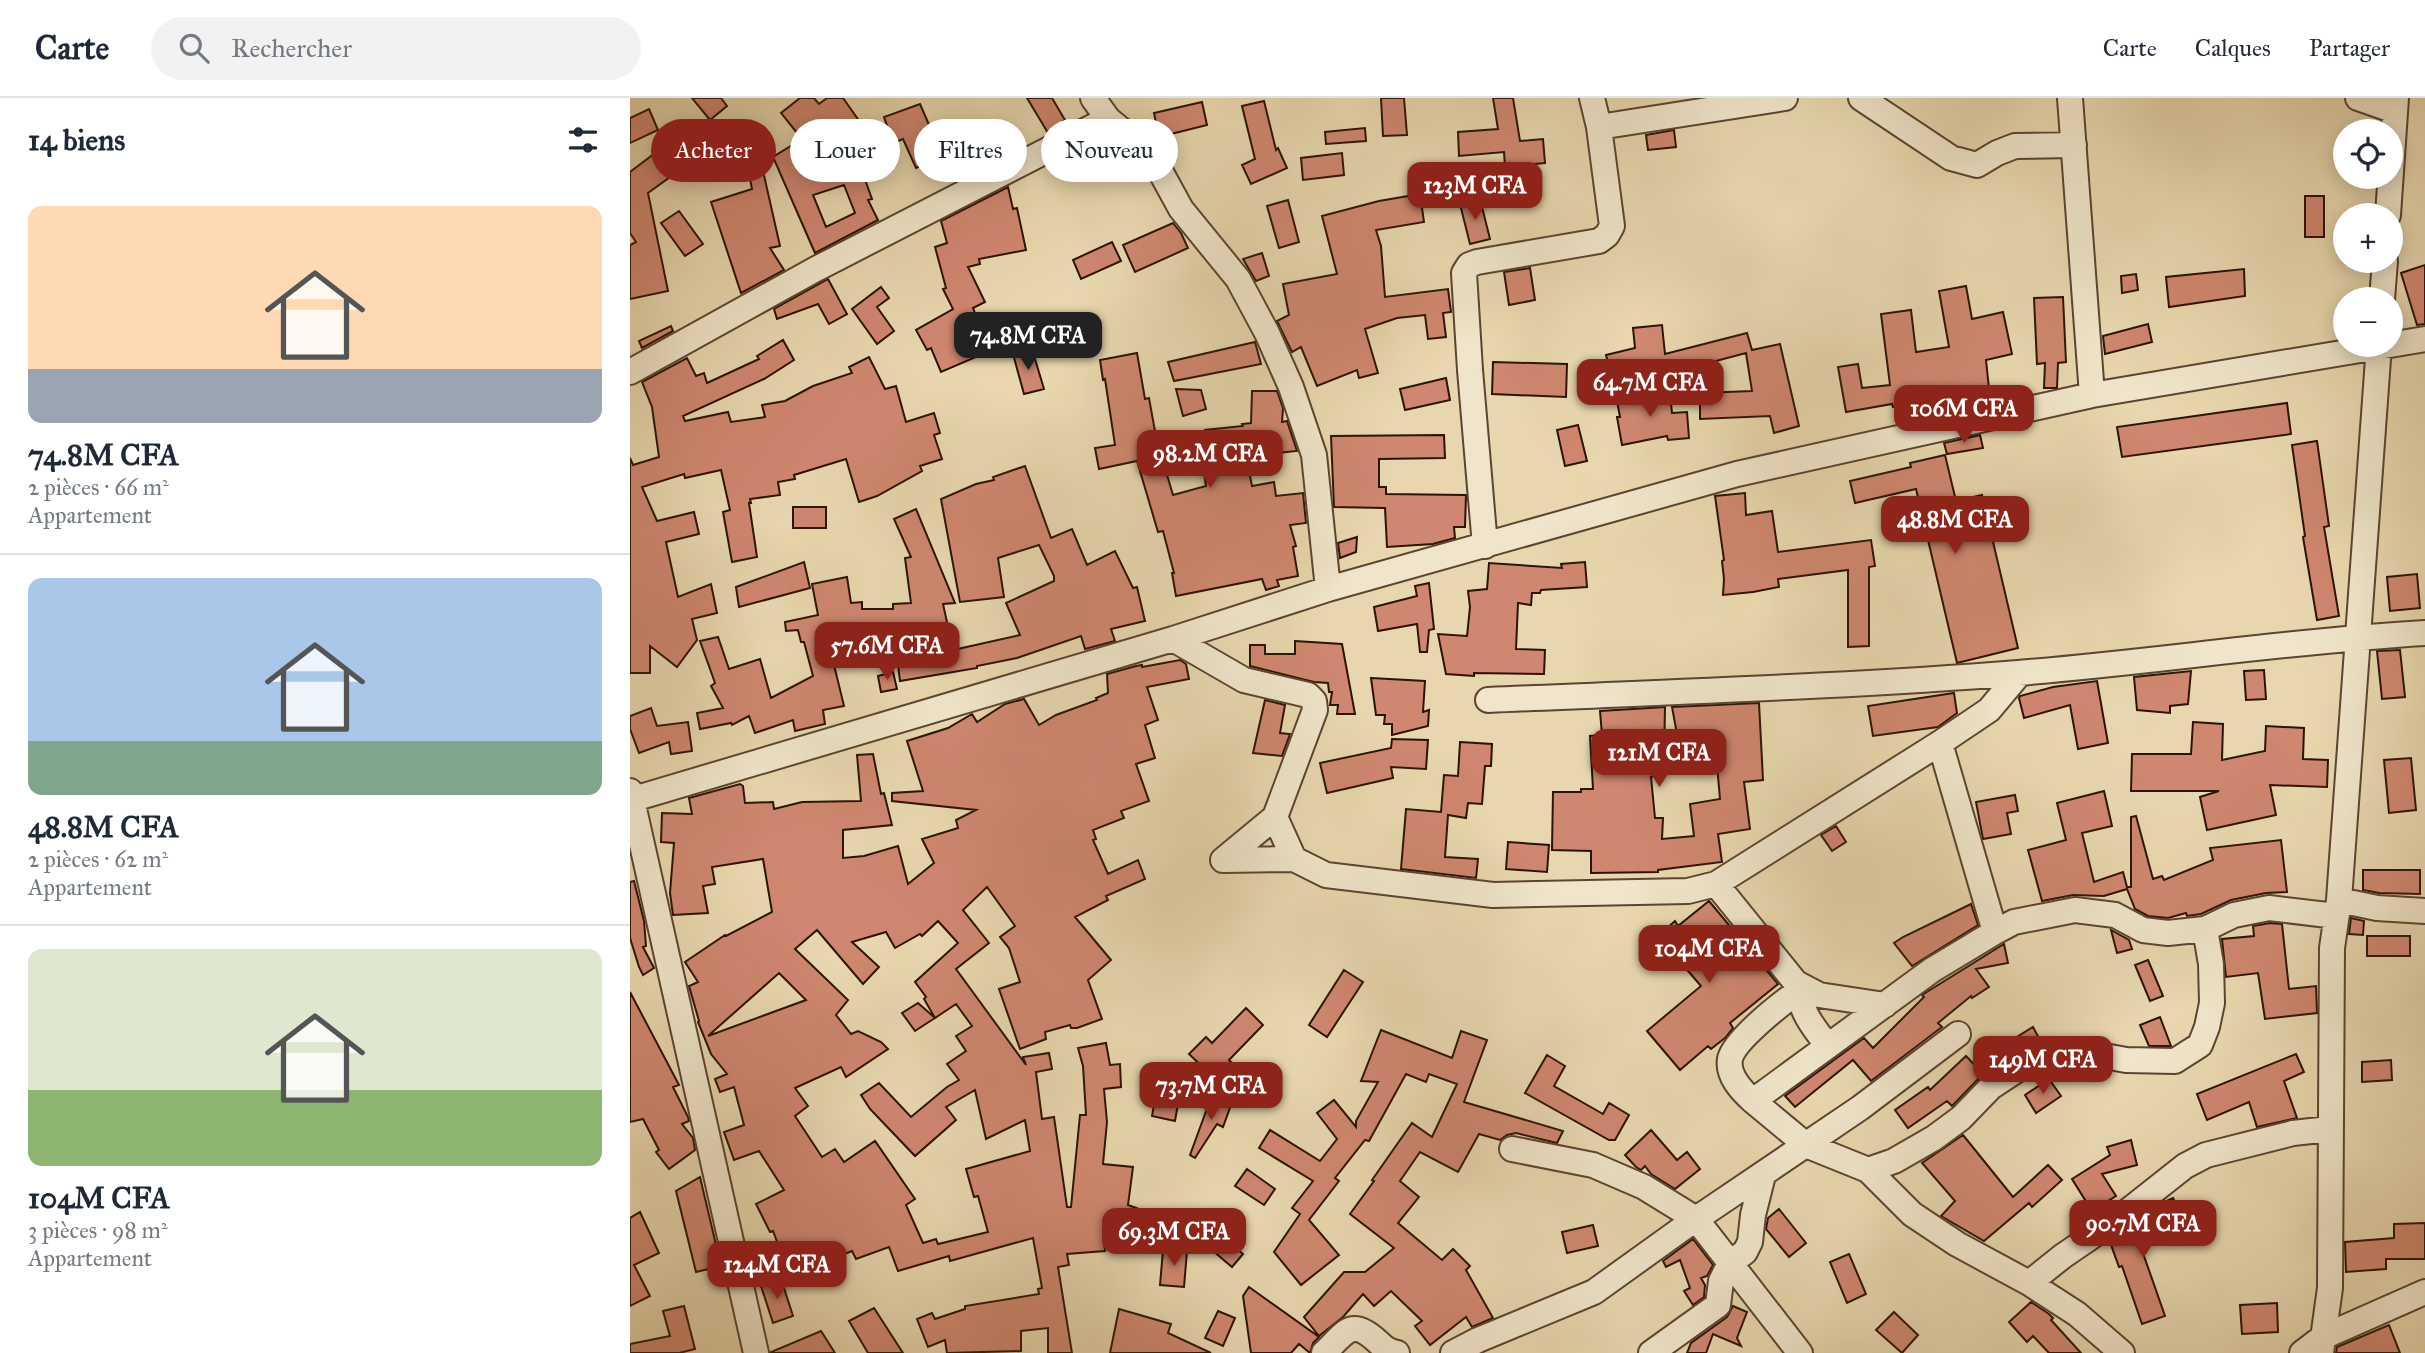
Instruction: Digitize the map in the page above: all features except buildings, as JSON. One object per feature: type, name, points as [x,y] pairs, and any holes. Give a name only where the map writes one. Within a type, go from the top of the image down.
[{"type":"street","points":[[1093,98],[1107,119]]},
{"type":"street","points":[[1485,546],[1464,273],[1469,265],[1477,262],[1599,241],[1607,235],[1612,226],[1599,127],[1592,98]]},
{"type":"street","points":[[1599,127],[1785,98]]},
{"type":"street","points":[[1861,98],[1951,158],[1977,165],[2015,146],[2074,145]]},
{"type":"street","points":[[2070,98],[2092,395]]},
{"type":"street","points":[[2358,98],[2396,105],[2389,203]]},
{"type":"street","points":[[630,372],[816,269],[1041,154]]},
{"type":"street","points":[[1166,182],[1181,209],[1238,279],[1292,387],[1314,455],[1328,589]]},
{"type":"street","points":[[2403,342],[2425,339]]},
{"type":"street","points":[[756,1353],[631,797],[1173,639],[1328,589],[1750,471],[2092,395],[2333,354]]},
{"type":"street","points":[[2322,1345],[2330,1288],[2332,948],[2338,908],[2377,357]]},
{"type":"street","points":[[1488,699],[1821,686],[2020,673],[2357,637],[2425,633]]},
{"type":"street","points":[[1173,639],[1244,680],[1308,695],[1314,701],[1315,710],[1275,817],[1223,860],[1294,859],[1326,875],[1493,895],[1688,891],[1716,884],[1989,710],[2020,673]]},
{"type":"street","points":[[1940,743],[1994,932]]},
{"type":"street","points":[[1275,817],[1294,859]]},
{"type":"street","points":[[1716,884],[1796,988],[1808,1021],[1828,1046]]},
{"type":"street","points":[[1754,1101],[1932,970],[2014,922],[2076,910],[2115,915],[2143,930],[2153,932],[2205,929],[2234,915],[2269,908],[2425,911]]},
{"type":"street","points":[[1868,1170],[1894,1161],[1934,1138],[1961,1118],[1991,1087],[2032,1060],[2072,1050],[2126,1060],[2175,1061],[2200,1045],[2212,1003],[2211,964],[2205,929]]},
{"type":"street","points":[[1796,988],[1819,995],[1885,1005]]},
{"type":"street","points":[[1796,988],[1737,1045],[1730,1059],[1732,1075],[1741,1090],[1806,1145],[1868,1170],[1912,1214],[1957,1244],[2029,1283],[2077,1314],[2122,1353]]},
{"type":"street","points":[[1453,1353],[1502,1329],[1594,1292],[1860,1108],[1958,1034]]},
{"type":"street","points":[[2029,1283],[2185,1166],[2206,1155],[2282,1135],[2329,1129]]},
{"type":"street","points":[[1512,1149],[1593,1165],[1644,1187],[1693,1221],[1730,1263],[1800,1353]]},
{"type":"street","points":[[1651,1353],[1718,1305],[1721,1281],[1730,1263],[1745,1252],[1750,1242],[1753,1215],[1763,1175]]},
{"type":"street","points":[[2302,1353],[2425,1292]]},
{"type":"street","points":[[1324,1353],[1348,1331],[1357,1328],[1365,1330],[1388,1352],[1397,1353]]}]
